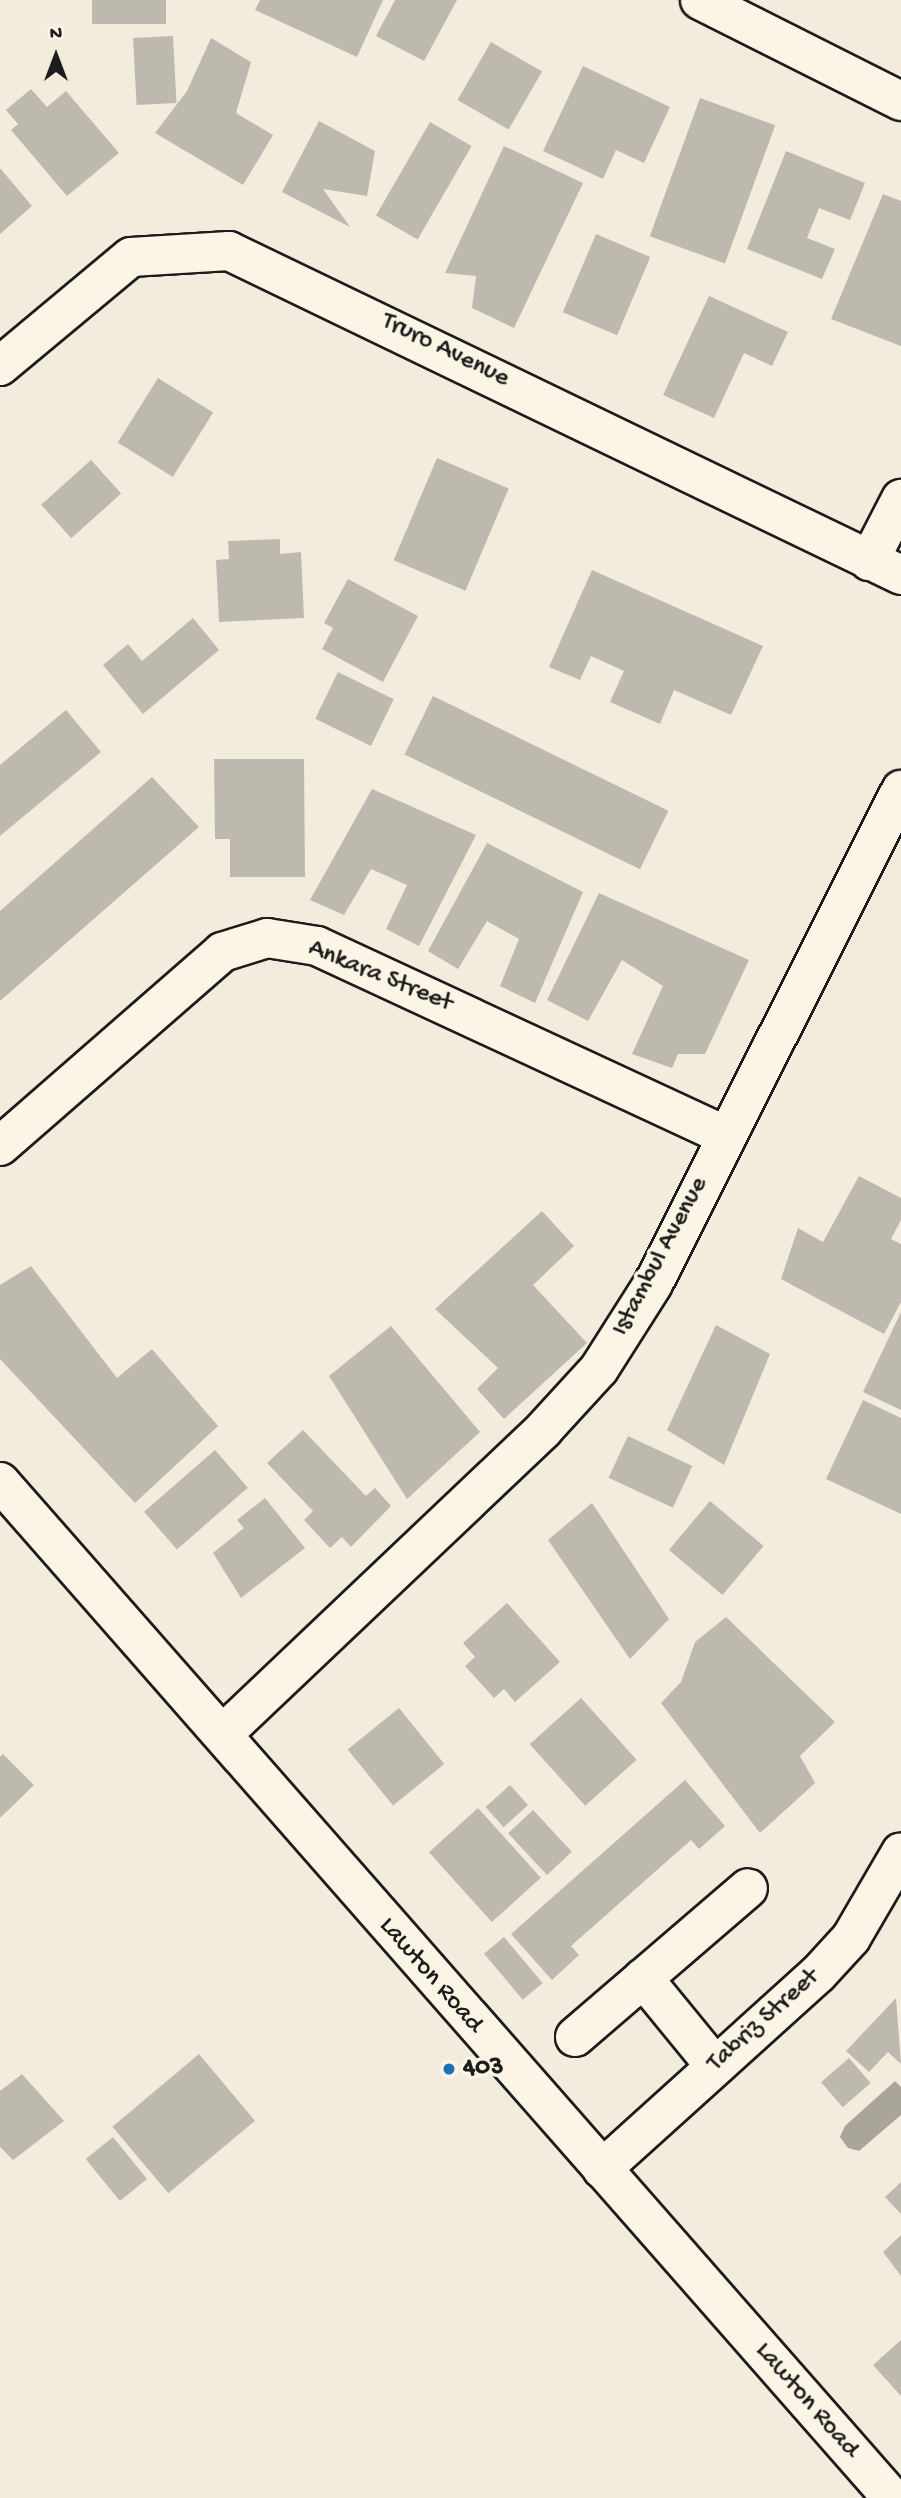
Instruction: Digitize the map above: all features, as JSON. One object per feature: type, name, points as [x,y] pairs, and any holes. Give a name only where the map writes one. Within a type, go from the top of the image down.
[{"type":"street","points":[[700,0],[901,101]]},
{"type":"street","name":"Truro Avenue","points":[[0,366],[131,257],[229,251],[885,568]]},
{"type":"street","points":[[885,568],[901,499]]},
{"type":"street","name":"Istambul Avenue","points":[[224,1733],[544,1429],[599,1369],[653,1284],[724,1135],[901,790]]},
{"type":"street","name":"Ankara Street","points":[[0,1146],[222,952],[267,938],[317,946],[724,1135]]},
{"type":"street","name":"Lawton Road","points":[[0,1482],[224,1733],[404,1949],[892,2498]]},
{"type":"street","name":"Tabriz Street","points":[[602,2169],[851,1938],[901,1852]]},
{"type":"street","points":[[575,2037],[748,1888]]},
{"type":"street","points":[[643,1978],[715,2066]]},
{"type":"shaded area","points":[[895,2081],[901,2087],[901,2115],[859,2151],[848,2148],[840,2137],[845,2126]]},
{"type":"building","points":[[92,0],[166,0],[166,24],[92,24]]},
{"type":"building","points":[[260,0],[383,0],[357,57],[255,10]]},
{"type":"building","points":[[395,0],[457,0],[424,61],[376,36]]},
{"type":"building","points":[[173,36],[177,103],[137,105],[133,38]]},
{"type":"building","points":[[211,38],[251,62],[236,113],[273,135],[243,185],[155,133],[187,91]]},
{"type":"building","points":[[491,42],[542,71],[509,130],[458,100]]},
{"type":"building","points":[[583,66],[670,107],[644,163],[616,150],[603,179],[543,151]]},
{"type":"building","points":[[31,89],[47,107],[66,91],[119,153],[67,196],[11,130],[18,124],[6,110]]},
{"type":"building","points":[[700,98],[775,125],[725,263],[650,236]]},
{"type":"building","points":[[319,121],[375,151],[367,196],[323,189],[350,227],[282,192]]},
{"type":"building","points":[[430,122],[472,146],[418,240],[376,216]]},
{"type":"building","points":[[504,146],[583,183],[514,328],[472,308],[476,276],[445,273]]},
{"type":"building","points":[[786,151],[865,183],[850,220],[819,208],[807,238],[835,249],[822,279],[747,249]]},
{"type":"building","points":[[0,168],[32,206],[0,234]]},
{"type":"building","points":[[883,194],[901,201],[901,346],[831,319]]},
{"type":"building","points":[[596,234],[650,257],[617,335],[563,312]]},
{"type":"building","points":[[709,296],[788,332],[772,366],[744,353],[714,418],[663,395]]},
{"type":"building","points":[[158,378],[213,412],[173,477],[118,442]]},
{"type":"building","points":[[437,458],[509,488],[465,591],[394,560]]},
{"type":"building","points":[[91,460],[121,493],[71,538],[41,505]]},
{"type":"building","points":[[280,539],[280,554],[301,552],[304,618],[219,622],[216,560],[229,559],[228,541]]},
{"type":"building","points":[[592,570],[763,646],[731,715],[674,690],[660,724],[610,702],[624,671],[591,656],[580,680],[549,667]]},
{"type":"building","points":[[348,579],[418,616],[383,682],[322,649],[333,628],[324,623]]},
{"type":"building","points":[[193,618],[219,650],[143,714],[103,665],[128,644],[142,661]]},
{"type":"building","points":[[338,672],[394,699],[371,746],[315,719]]},
{"type":"building","points":[[433,696],[668,811],[640,869],[405,754]]},
{"type":"building","points":[[66,710],[101,752],[0,836],[0,765]]},
{"type":"building","points":[[214,759],[304,759],[305,877],[230,877],[230,839],[215,839]]},
{"type":"building","points":[[152,777],[199,827],[0,1001],[0,911]]},
{"type":"building","points":[[372,789],[476,835],[419,946],[386,929],[407,885],[371,869],[344,915],[310,900]]},
{"type":"building","points":[[487,843],[583,892],[535,1003],[500,986],[519,939],[487,921],[458,969],[428,951]]},
{"type":"building","points":[[599,893],[749,960],[705,1054],[678,1054],[672,1068],[632,1054],[663,986],[622,960],[588,1021],[547,1000]]},
{"type":"building","points":[[859,1176],[901,1198],[901,1220],[891,1239],[901,1244],[901,1302],[884,1334],[781,1279],[798,1228],[823,1242]]},
{"type":"building","points":[[542,1211],[574,1246],[533,1285],[587,1343],[504,1419],[477,1389],[498,1368],[435,1309]]},
{"type":"building","points":[[31,1266],[117,1378],[152,1349],[218,1426],[135,1503],[0,1359],[0,1285]]},
{"type":"building","points":[[901,1312],[901,1410],[863,1392]]},
{"type":"building","points":[[716,1325],[770,1354],[724,1465],[667,1430]]},
{"type":"building","points":[[391,1326],[480,1432],[407,1499],[329,1376]]},
{"type":"building","points":[[863,1400],[901,1418],[901,1514],[826,1479]]},
{"type":"building","points":[[303,1430],[366,1496],[375,1488],[391,1506],[351,1547],[342,1537],[330,1548],[304,1520],[313,1511],[267,1463]]},
{"type":"building","points":[[628,1436],[692,1466],[673,1508],[609,1478]]},
{"type":"building","points":[[215,1450],[248,1488],[177,1549],[144,1512]]},
{"type":"building","points":[[265,1498],[305,1548],[241,1598],[213,1553],[244,1528],[237,1520]]},
{"type":"building","points":[[710,1501],[764,1546],[722,1595],[669,1550]]},
{"type":"building","points":[[592,1503],[669,1619],[630,1659],[548,1540]]},
{"type":"building","points":[[507,1603],[560,1662],[515,1702],[504,1689],[494,1698],[465,1666],[475,1657],[463,1643]]},
{"type":"building","points":[[726,1617],[835,1722],[800,1756],[815,1783],[760,1833],[661,1703],[681,1682],[695,1642]]},
{"type":"building","points":[[581,1698],[637,1760],[585,1806],[530,1744]]},
{"type":"building","points":[[399,1708],[444,1764],[393,1805],[348,1750]]},
{"type":"building","points":[[3,1754],[34,1785],[0,1818],[0,1757]]},
{"type":"building","points":[[685,1780],[725,1826],[699,1849],[691,1840],[571,1946],[579,1955],[552,1980],[511,1934]]},
{"type":"building","points":[[510,1785],[528,1805],[504,1827],[485,1807]]},
{"type":"building","points":[[478,1808],[541,1878],[492,1922],[429,1852]]},
{"type":"building","points":[[533,1810],[572,1852],[547,1875],[508,1833]]},
{"type":"building","points":[[504,1937],[543,1983],[523,2000],[484,1954]]},
{"type":"building","points":[[896,1998],[901,2064],[888,2052],[869,2072],[846,2051]]},
{"type":"building","points":[[199,2054],[255,2121],[168,2193],[112,2127]]},
{"type":"building","points":[[849,2058],[871,2083],[843,2107],[821,2082]]},
{"type":"building","points":[[22,2074],[64,2121],[13,2160],[0,2147],[0,2091]]},
{"type":"building","points":[[113,2137],[147,2179],[120,2201],[86,2159]]},
{"type":"building","points":[[901,2182],[901,2214],[885,2197]]},
{"type":"building","points":[[901,2235],[901,2276],[883,2252]]},
{"type":"building","points":[[901,2340],[901,2396],[873,2365]]},
{"type":"place","name":"403","points":[[449,2069]]}]
